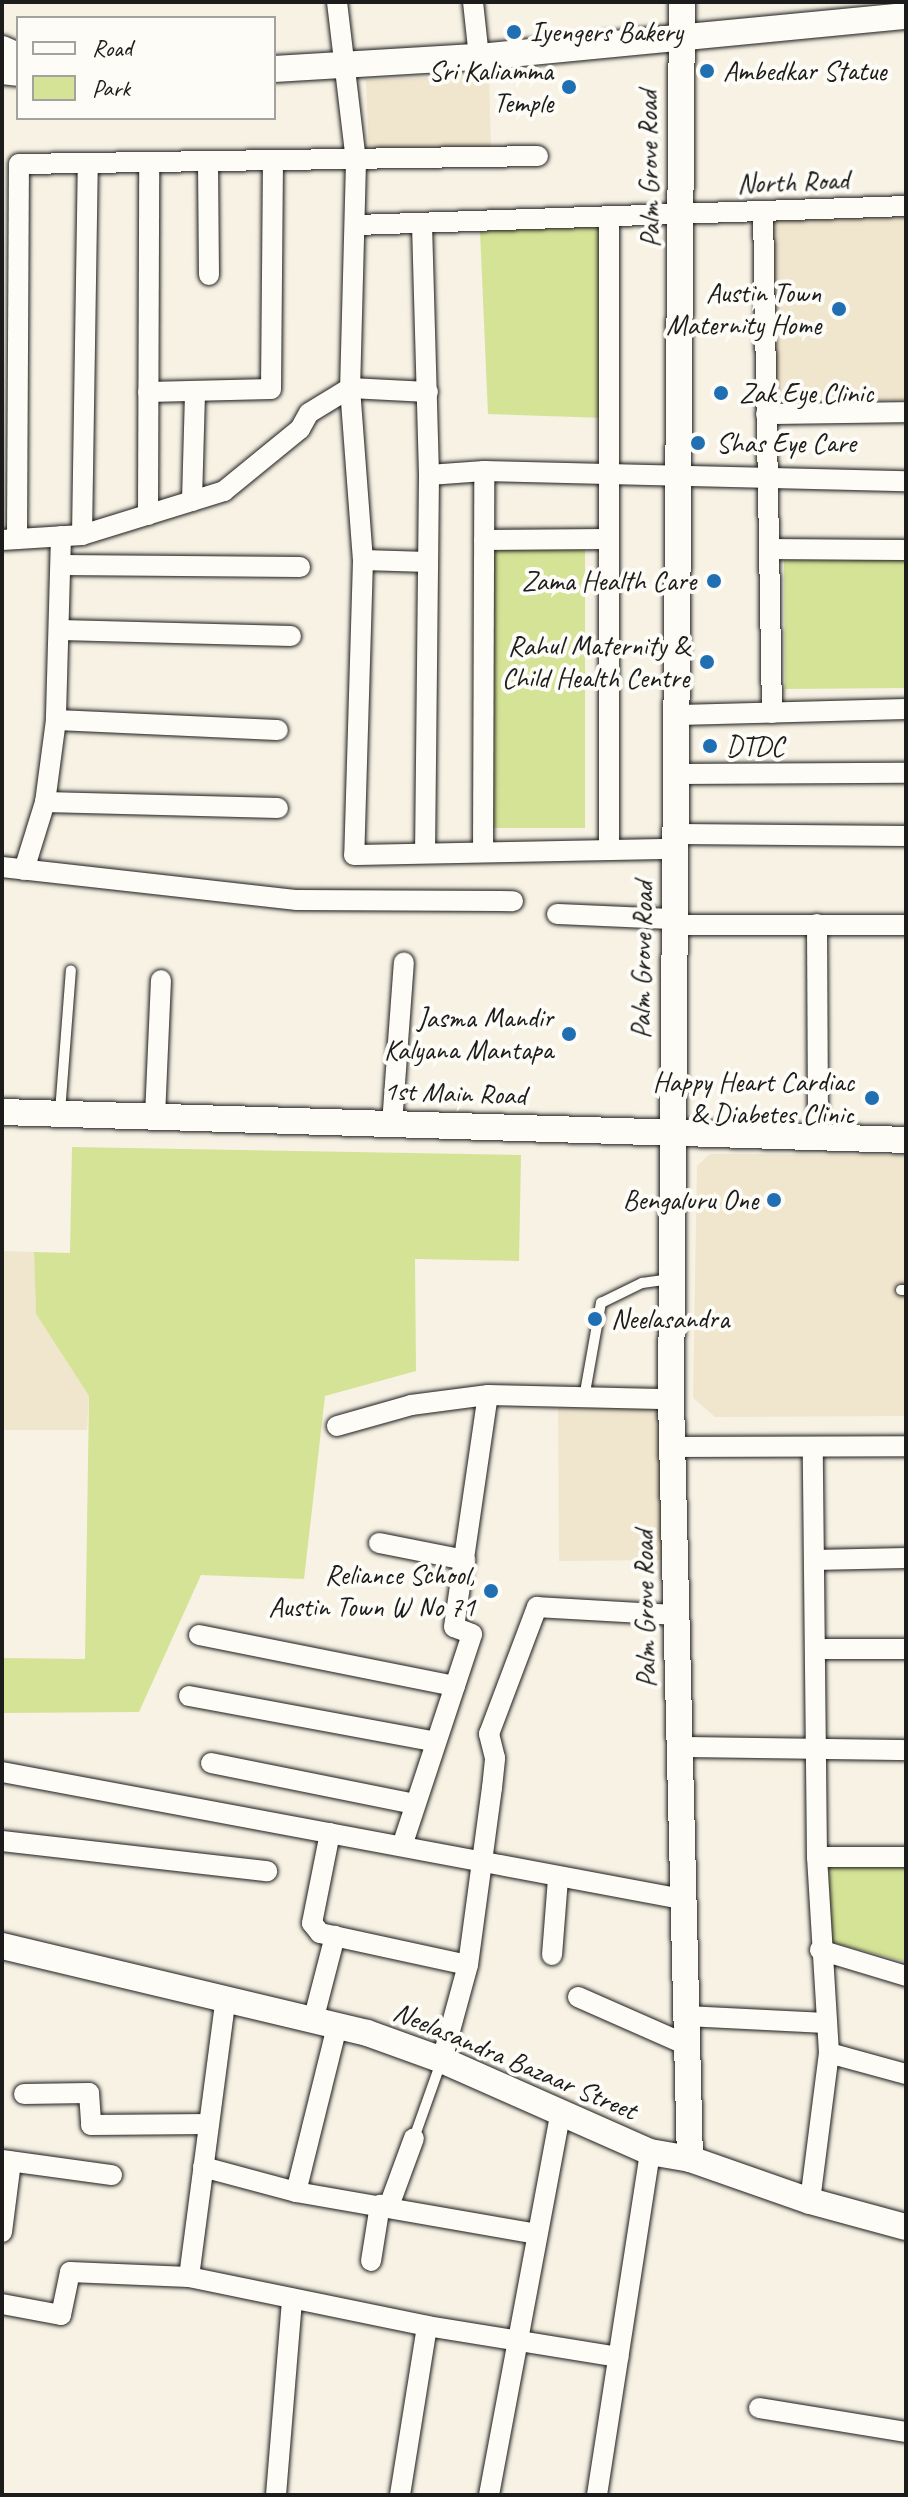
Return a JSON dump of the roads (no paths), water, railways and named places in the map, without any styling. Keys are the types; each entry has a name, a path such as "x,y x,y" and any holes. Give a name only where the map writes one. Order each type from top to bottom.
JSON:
{"street":[{"path":"337,2 356,162 357,225 350,388 363,560 354,855 609,850 678,842 906,836"},
{"path":"473,2 479,57"},
{"name":"Palm Grove Road","path":"682,2 679,40 683,213 682,477 678,842 672,922 671,1399 675,1447 682,1899 690,2159"},
{"path":"276,69 479,57 906,16"},
{"path":"428,392 350,388 309,413 300,429 224,491 71,536 10,539 19,164 356,162 538,156"},
{"path":"148,515 149,162"},
{"path":"208,162 209,275"},
{"path":"148,392 271,389 273,162"},
{"path":"24,870 45,802 56,720 61,565 71,536 88,163"},
{"name":"North Road","path":"357,225 906,206"},
{"path":"763,211 772,713"},
{"path":"609,217 611,475 606,539 609,850"},
{"path":"422,224 429,475 425,853"},
{"path":"192,501 195,391"},
{"path":"766,414 906,412"},
{"path":"483,852 484,471"},
{"path":"429,475 484,471 906,481"},
{"path":"484,540 606,539"},
{"path":"769,549 906,550"},
{"path":"363,560 428,562"},
{"path":"61,565 300,567"},
{"path":"61,630 291,636"},
{"path":"679,715 906,709"},
{"path":"56,720 278,730"},
{"path":"679,774 906,773"},
{"path":"45,802 278,808"},
{"path":"2,867 297,900 513,901"},
{"path":"557,914 672,922 906,925"},
{"path":"817,924 818,1139"},
{"path":"392,1124 404,962"},
{"path":"155,1117 161,980"},
{"name":"1st Main Road","path":"2,1112 906,1140"},
{"path":"337,1426 411,1405 488,1395 583,1400 671,1399"},
{"path":"402,1846 472,1634 454,1627 488,1395"},
{"path":"675,1447 906,1446"},
{"path":"810,2201 829,2053 820,1950 817,1857 813,1447"},
{"path":"379,1543 465,1560"},
{"path":"814,1560 906,1558"},
{"path":"442,2060 468,1965 495,1758 489,1734 537,1607 677,1615"},
{"path":"199,1635 455,1686"},
{"path":"815,1649 906,1649"},
{"path":"189,1696 436,1742"},
{"path":"679,1747 906,1750"},
{"path":"211,1763 414,1804"},
{"path":"2,1772 481,1859 558,1879 682,1899"},
{"path":"330,1833 312,1923 320,1933 468,1965"},
{"path":"2,1841 267,1871"},
{"path":"817,1857 906,1857"},
{"path":"552,1955 558,1879"},
{"path":"296,2192 325,2024 335,1936"},
{"name":"Neelasandra Bazaar Street","path":"2,1946 325,2024 442,2060 650,2152 690,2159 810,2201 906,2227"},
{"path":"820,1950 906,1976"},
{"path":"578,1997 687,2045"},
{"path":"189,2277 225,2002"},
{"path":"686,2016 826,2023"},
{"path":"829,2053 906,2074"},
{"path":"24,2094 89,2093 91,2125 209,2124"},
{"path":"489,2495 514,2342 560,2114"},
{"path":"371,2261 384,2205 414,2138"},
{"path":"597,2495 650,2152"},
{"path":"2,2232 6,2161 112,2175"},
{"path":"203,2167 296,2192 536,2234"},
{"path":"2,2304 61,2315 70,2272 189,2277 427,2326 619,2357"},
{"path":"276,2495 292,2299"},
{"path":"400,2495 427,2326"},
{"path":"759,2408 906,2432"}],"lane":[{"path":"60,1114 71,970"},
{"path":"583,1400 601,1303 642,1283 671,1279"},
{"path":"414,2138 442,2060"}],"place":[{"name":"Iyengers Bakery","path":"514,32"},
{"name":"Ambedkar Statue","path":"707,71"},
{"name":"Sri Kaliamma Temple","path":"569,87"},
{"name":"Austin Town Maternity Home","path":"839,309"},
{"name":"Zak Eye Clinic","path":"721,393"},
{"name":"Shas Eye Care","path":"698,443"},
{"name":"Zama Health Care","path":"714,581"},
{"name":"Rahul Maternity & Child Health Centre","path":"707,662"},
{"name":"DTDC","path":"710,746"},
{"name":"Jasma Mandir Kalyana Mantapa","path":"569,1034"},
{"name":"Happy Heart Cardiac & Diabetes Clinic","path":"872,1098"},
{"name":"Bengaluru One","path":"774,1200"},
{"name":"Neelasandra","path":"595,1319"},
{"name":"Reliance School, Austin Town W No 71","path":"491,1591"}]}
